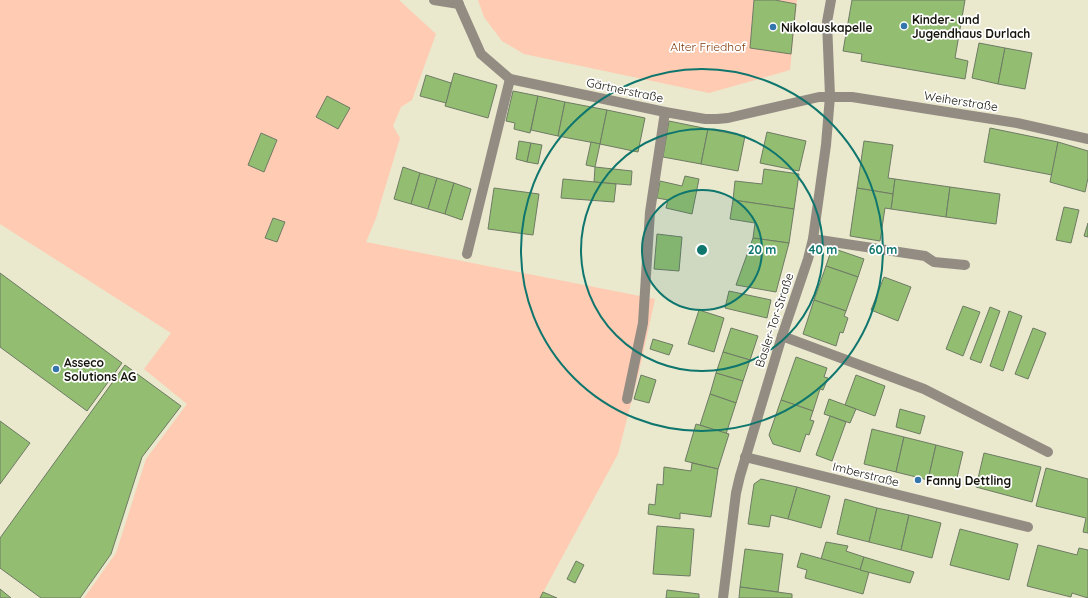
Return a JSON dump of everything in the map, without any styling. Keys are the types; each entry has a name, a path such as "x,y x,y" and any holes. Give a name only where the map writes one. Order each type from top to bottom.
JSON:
{"street":[{"path":"434,0 458,2"},
{"name":"Basler-Tor-Straße","path":"723,598 736,493 745,457 782,336 808,259 812,239 826,145 830,96 827,22 831,0"},
{"name":"Gärtnerstraße","path":"458,2 481,54 510,79 705,119 728,118 819,97 830,96"},
{"path":"467,254 510,79"},
{"name":"Weiherstraße","path":"830,96 852,97 1017,123 1088,139"},
{"path":"627,399 643,323 650,212 665,112"},
{"path":"812,239 925,256 934,262 966,265"},
{"path":"782,336 924,389 1048,452"},
{"name":"Imberstraße","path":"745,457 1028,527"}],"green space":[{"path":"0,0 399,0 436,34 412,100 401,107 393,126 400,138 376,218 366,242 655,299 639,372 618,454 540,598 84,598 116,553 146,459 187,404 144,369 171,333 0,224"},
{"name":"Alter Friedhof","path":"478,0 797,0 790,70 709,93 524,54 502,41 484,17"}],"building":[{"name":"Nikolauskapelle","path":"754,0 775,0 796,4 791,54 750,48"},
{"name":"Kinder- und Jugendhaus Durlach","path":"852,0 965,0 955,58 968,61 965,79 861,61 862,54 843,51"},
{"path":"979,43 1005,48 998,84 972,78"},
{"path":"1005,48 1032,53 1025,89 998,84"},
{"path":"454,73 497,85 488,118 445,106"},
{"path":"426,75 451,83 446,103 420,96"},
{"path":"513,91 538,96 530,133 514,129 515,123 506,121"},
{"path":"327,96 350,108 338,129 316,117"},
{"path":"538,96 565,102 558,136 531,130"},
{"path":"565,102 607,110 600,144 558,136"},
{"path":"607,110 645,118 638,152 600,144"},
{"path":"669,121 708,129 701,164 663,157"},
{"path":"990,128 1058,142 1052,175 984,162"},
{"path":"708,129 745,136 738,171 701,164"},
{"path":"767,132 806,141 799,171 760,163"},
{"path":"261,133 277,140 264,172 248,165"},
{"path":"519,141 531,143 527,162 516,159"},
{"path":"864,141 893,145 888,178 895,179 893,194 857,188"},
{"path":"591,142 600,144 595,167 586,165"},
{"path":"1058,142 1088,151 1088,178 1085,192 1050,182"},
{"path":"531,143 542,145 538,164 527,162"},
{"path":"403,167 420,173 411,204 394,199"},
{"path":"595,167 632,171 631,185 594,182"},
{"path":"764,169 799,174 794,209 733,200 735,181 762,184"},
{"path":"420,173 437,178 428,209 411,204"},
{"path":"685,176 699,179 692,214 666,208 668,200 657,198 660,181 682,186"},
{"path":"437,178 454,183 445,214 428,209"},
{"path":"563,179 616,184 614,202 561,198"},
{"path":"895,179 950,187 946,217 891,209"},
{"path":"454,183 471,189 462,220 445,214"},
{"path":"950,187 1000,194 996,224 946,217"},
{"path":"494,188 539,194 533,235 488,229"},
{"path":"857,188 893,194 891,209 885,208 880,241 850,236"},
{"path":"733,200 794,209 789,243 753,238 755,223 730,219"},
{"path":"1064,207 1079,210 1071,243 1056,240"},
{"path":"273,218 285,222 277,242 265,238"},
{"path":"1088,223 1088,237 1084,236"},
{"path":"657,234 682,237 679,271 654,269"},
{"path":"753,238 789,243 776,292 736,285"},
{"path":"832,248 864,259 858,277 826,266"},
{"path":"826,266 858,277 846,311 814,300"},
{"path":"0,273 122,363 87,411 0,347"},
{"path":"884,277 911,287 898,321 871,310"},
{"path":"729,291 771,300 767,318 725,308"},
{"path":"814,300 846,311 844,316 848,318 843,333 840,332 836,346 803,334"},
{"path":"963,306 980,312 963,356 946,349"},
{"path":"990,307 1000,311 981,363 970,359"},
{"path":"699,310 724,318 714,352 688,344"},
{"path":"1009,311 1022,316 1003,371 990,366"},
{"path":"731,328 758,336 750,360 723,352"},
{"path":"1033,328 1046,333 1028,379 1015,374"},
{"path":"653,339 673,345 669,355 650,349"},
{"path":"723,352 750,360 743,381 716,373"},
{"path":"796,357 827,368 824,377 828,378 823,390 820,389 813,411 781,400"},
{"path":"125,365 181,406 142,457 111,554 80,598 41,598 0,568 0,538"},
{"path":"716,373 743,381 736,403 710,394"},
{"path":"641,375 656,380 649,403 634,399"},
{"path":"856,375 885,386 875,416 845,405"},
{"path":"710,394 736,403 726,434 700,425"},
{"path":"829,399 856,409 850,423 824,414"},
{"path":"781,400 813,411 810,420 814,421 809,435 806,434 800,452 773,444 769,435"},
{"path":"900,409 925,416 920,434 896,427"},
{"path":"830,416 846,422 832,461 816,455"},
{"path":"0,421 30,443 0,484"},
{"path":"696,424 729,434 718,469 685,461"},
{"path":"872,429 904,437 896,472 864,464"},
{"path":"904,437 936,445 928,480 896,472"},
{"path":"936,445 963,452 955,486 928,480"},
{"path":"984,453 1041,467 1032,502 976,487"},
{"path":"692,463 718,469 711,517 680,513 680,519 648,514 649,504 655,505 657,484 663,485 664,467 691,471"},
{"path":"1046,468 1088,479 1088,533 1083,532 1086,518 1036,506"},
{"path":"761,479 797,487 788,519 771,515 769,527 748,524 754,484"},
{"path":"797,487 830,496 821,528 788,519"},
{"path":"845,499 877,508 869,542 837,534"},
{"path":"877,508 909,515 901,550 869,542"},
{"path":"909,515 941,523 932,558 901,550"},
{"path":"657,526 694,529 690,576 653,574"},
{"path":"960,529 1018,544 1009,580 950,565"},
{"path":"826,542 848,546 846,551 864,557 860,570 821,559"},
{"path":"1038,545 1077,555 1079,548 1088,550 1088,598 1072,593 1071,597 1027,586"},
{"path":"745,549 783,554 778,592 740,587"},
{"path":"801,553 869,572 863,594 805,578 807,570 797,567"},
{"path":"864,557 914,572 910,583 860,570"},
{"path":"576,561 584,565 575,583 567,579"},
{"path":"740,587 792,594 792,598 739,598"},
{"path":"0,589 11,598 0,598"},
{"path":"667,590 699,594 699,598 666,598"},
{"path":"543,592 557,598 540,598"}],"place":[{"name":"Kinder- und Jugendhaus Durlach","path":"904,26"},
{"name":"Nikolauskapelle","path":"773,27"},
{"name":"Asseco Solutions AG","path":"56,369"},
{"name":"Fanny Dettling","path":"918,480"}]}
